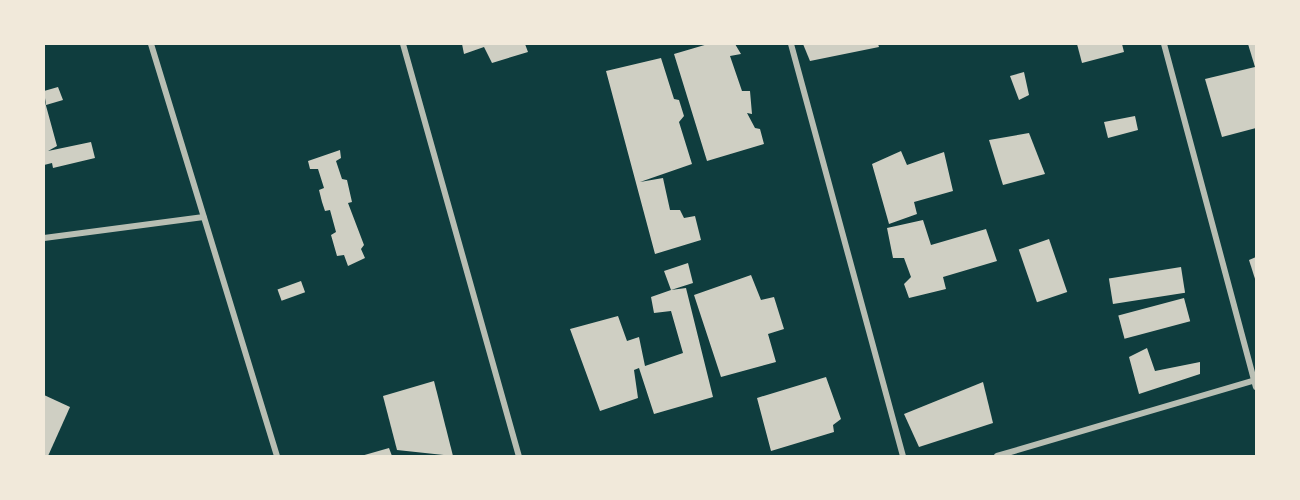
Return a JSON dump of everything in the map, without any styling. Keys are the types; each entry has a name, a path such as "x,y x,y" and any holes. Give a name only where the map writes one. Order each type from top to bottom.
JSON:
{"street":[{"path":"151,44 277,456"},
{"path":"403,44 519,456"},
{"path":"791,44 903,456"},
{"path":"997,456 1256,383 1164,44"},
{"path":"44,238 204,217"}],"building":[{"path":"462,44 525,44 528,52 492,63 484,47 464,54"},
{"path":"708,44 735,44 741,54 730,56 742,91 750,91 752,114 747,113 755,128 760,129 764,144 707,161 674,54"},
{"path":"803,44 878,44 879,47 810,61"},
{"path":"1077,44 1122,44 1124,52 1082,63"},
{"path":"1248,44 1256,44 1256,67 1255,67"},
{"path":"661,58 674,99 679,100 684,116 679,122 692,164 640,182 663,178 670,210 680,210 684,218 695,216 701,240 655,254 606,71"},
{"path":"1255,67 1256,128 1222,137 1205,79"},
{"path":"1024,72 1029,95 1019,100 1010,76"},
{"path":"58,87 63,100 46,105 44,91"},
{"path":"45,102 57,146 48,151 91,142 95,158 53,168 52,163 44,165"},
{"path":"1135,116 1138,130 1108,138 1104,122"},
{"path":"1029,133 1045,174 1003,185 989,140"},
{"path":"340,150 341,158 336,161 342,179 347,180 352,202 348,203 364,245 361,249 365,258 348,266 344,255 337,256 331,235 336,232 330,210 325,211 319,190 324,188 318,169 310,169 308,161"},
{"path":"901,151 907,165 944,152 953,191 914,202 917,214 889,224 872,164"},
{"path":"923,220 931,245 986,229 997,261 943,277 946,289 909,298 904,284 911,277 904,258 893,258 887,228"},
{"path":"1049,239 1067,292 1037,302 1019,249"},
{"path":"1256,257 1256,282 1249,260"},
{"path":"688,263 693,283 671,290 664,271"},
{"path":"1181,267 1185,293 1113,304 1109,278"},
{"path":"751,275 761,300 774,297 784,329 768,334 776,362 721,377 694,295"},
{"path":"301,281 305,292 282,301 278,290"},
{"path":"686,288 713,397 654,414 639,368 634,370 638,398 600,411 570,329 618,316 627,341 639,337 645,366 683,353 671,311 654,313 651,297"},
{"path":"1184,298 1190,321 1125,339 1118,316"},
{"path":"1147,348 1155,371 1200,362 1200,374 1139,394 1129,357"},
{"path":"826,377 841,419 833,425 834,432 771,451 757,398"},
{"path":"434,381 453,456 397,450 383,396"},
{"path":"983,382 993,423 919,447 904,414"},
{"path":"44,395 70,407 48,456 44,456"},
{"path":"389,448 392,456 361,456"}]}
